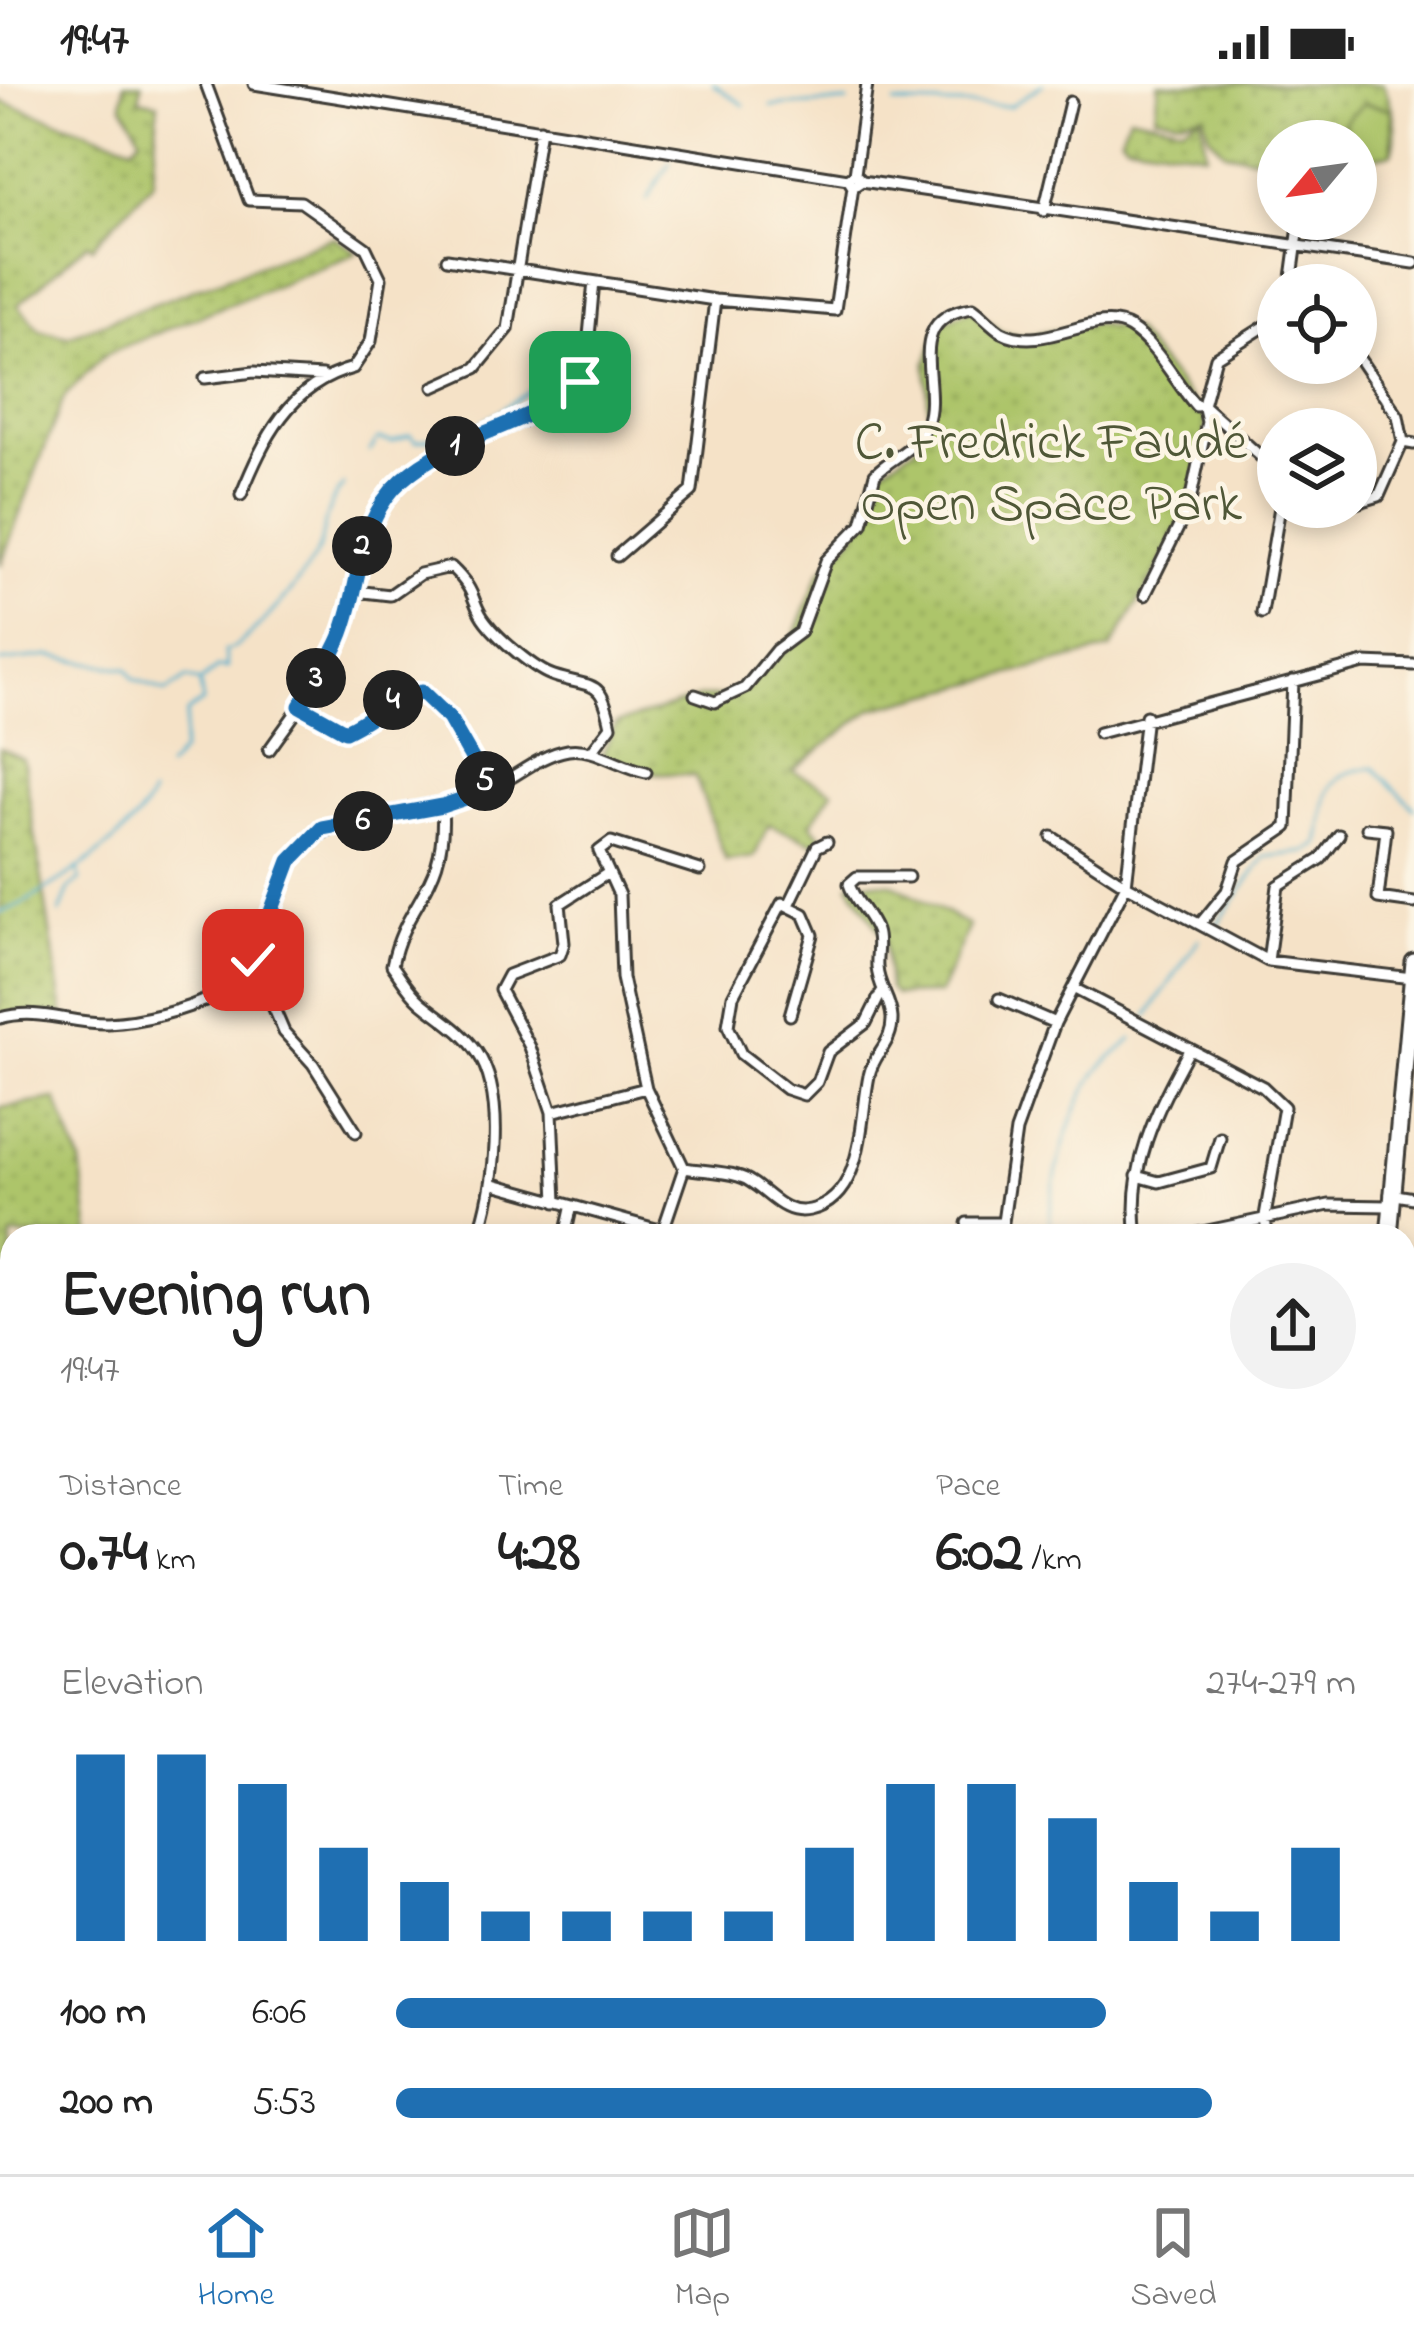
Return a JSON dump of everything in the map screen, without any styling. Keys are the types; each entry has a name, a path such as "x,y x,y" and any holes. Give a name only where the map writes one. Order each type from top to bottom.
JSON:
{"main road":[{"path":"1390,1224 1390,1200 1406,1119 1413,970"}],"street":[{"path":"206,84 250,200 302,202 366,248 381,279 371,341 352,368 322,376 254,372 206,378"},
{"path":"254,84 1044,211 1414,262"},
{"path":"447,259 715,300 835,310 867,84"},
{"path":"1044,211 1055,147 1070,102"},
{"path":"434,387 476,368 501,342 519,271 540,129"},
{"path":"1292,264 1295,240"},
{"path":"269,750 341,637 369,530 400,481 443,451 554,405 580,382 594,283"},
{"path":"617,556 692,490 715,300"},
{"path":"695,695 715,702 745,688 776,650 800,632 826,561 862,524 874,474 915,448 929,418 928,342 940,322 962,310 973,308 1002,332 1045,338 1108,321 1122,324 1142,338 1196,406 1203,405 1257,453"},
{"path":"1145,595 1189,506 1207,422 1203,405 1216,357 1257,331"},
{"path":"241,495 265,437 322,376"},
{"path":"1376,384 1398,416 1408,443 1377,497"},
{"path":"1262,613 1276,528"},
{"path":"355,591 390,595 420,574 451,567 473,587 484,620 550,675 590,682 605,698 611,726 591,752"},
{"path":"1099,733 1146,716 1364,663 1414,665"},
{"path":"1200,924 1227,891 1237,861 1287,827 1293,681"},
{"path":"300,706 345,731 368,721 398,696 422,692 449,718 490,790"},
{"path":"967,1223 1001,1223 1016,1131 1055,1023 1126,885 1146,716"},
{"path":"0,1018 30,1012 106,1023 183,1009 239,982 253,960 290,861 322,828 442,806 490,790 568,750 591,752 611,764 646,772"},
{"path":"442,806 436,879 398,940 392,964 417,1000 447,1019 480,1055 493,1110 494,1184 482,1224"},
{"path":"1367,827 1386,830 1378,898 1414,903"},
{"path":"1268,962 1278,886 1322,859 1339,835"},
{"path":"1052,837 1126,885 1268,962 1413,970"},
{"path":"665,1224 684,1168 646,1088 622,978 619,895 605,875 599,851 611,842 700,870"},
{"path":"827,842 817,847 790,903 775,908 733,996 728,1026 741,1054 786,1089 804,1095 817,1082 828,1052 866,1022 881,992 876,930 849,884 857,877 908,878"},
{"path":"556,1202 552,1112 530,1047 500,990 508,975 560,955 560,904 605,875"},
{"path":"790,903 809,922 814,940 790,1015"},
{"path":"253,960 284,1032 313,1064 356,1132"},
{"path":"1076,989 1188,1052 1263,1087 1284,1107 1266,1224"},
{"path":"684,1168 745,1178 779,1204 799,1211 829,1202 849,1175 864,1126 871,1068 892,1032 890,1002 881,992"},
{"path":"999,999 1055,1023"},
{"path":"1137,1224 1137,1176 1153,1120 1188,1052"},
{"path":"552,1112 646,1088"},
{"path":"1137,1176 1159,1182 1211,1168 1220,1138"},
{"path":"494,1184 628,1224"},
{"path":"1233,1224 1329,1205 1414,1198"},
{"path":"568,1224 571,1209"}],"green space":[{"path":"124,84 142,84 139,99 158,103 153,182 92,247 88,243 18,305 40,330 68,336 334,237 357,253 105,354 64,397 0,566 0,101 133,146 141,137 122,104"},
{"path":"1158,84 1383,84 1395,136 1392,153 1377,156 1377,120 1257,120 1257,157 1225,152 1209,135 1204,114 1179,119 1155,115"},
{"path":"1364,104 1391,109 1392,153 1377,156 1377,120 1346,120"},
{"path":"1129,115 1183,126 1201,115 1206,153 1126,142 1121,137"},
{"name":"C. Fredrick Faudé Open Space Park","path":"973,308 1002,332 1021,336 1093,324 1132,329 1196,406 1203,405 1201,465 1191,498 1111,649 872,709 792,771 833,791 811,824 822,837 816,844 769,825 754,857 726,861 695,776 646,772 602,755 616,724 701,697 731,697 794,637 820,572 855,535 875,474 915,447 929,417 926,364 940,323"},
{"path":"0,748 23,759 63,1014 0,1018"},
{"path":"892,883 969,926 939,994 895,995 889,989 885,939 849,884"},
{"path":"56,1099 81,1163 89,1224 0,1224 0,1108"}],"waterway":[{"path":"713,84 744,105"},
{"path":"895,104 1010,106 1043,84"},
{"path":"771,106 848,102"},
{"path":"647,200 670,162"},
{"path":"370,451 378,439 392,442 410,435 416,441 446,435 459,423 479,425 547,379"},
{"path":"0,662 50,656 127,669 134,679 166,692 187,678 200,682 218,667 227,668 225,651 248,637 306,571 320,545 330,507 344,485"},
{"path":"167,768 182,752 187,713 203,702 200,685"},
{"path":"1217,924 1265,857 1306,852 1319,844 1328,791 1342,775 1374,768 1414,808"},
{"path":"0,913 85,864 127,828 151,795"},
{"path":"60,913 69,889 80,880 78,868"},
{"path":"1148,1015 1199,939"},
{"path":"1050,1224 1056,1174 1078,1107 1097,1072 1132,1039"}],"route":[{"path":"253,960 263,944 290,861 322,828 442,806 490,790 449,718 422,692 398,696 368,721 345,731 300,706 341,637 361,549 376,512 400,481 443,451 554,405 580,382"}]}
